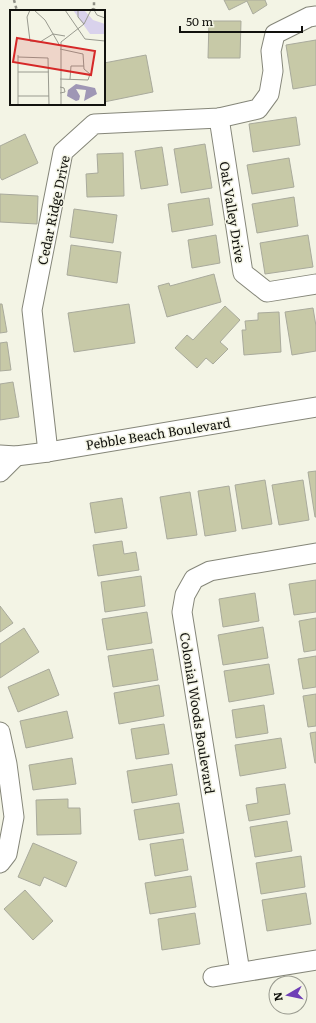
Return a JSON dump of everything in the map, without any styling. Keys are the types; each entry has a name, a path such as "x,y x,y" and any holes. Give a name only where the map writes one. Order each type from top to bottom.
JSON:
{"street":[{"name":"Cedar Ridge Drive","path":"48,452 32,310 64,152 94,124 219,118 258,109 269,94 273,71 271,51 275,34 309,17 316,16"},
{"name":"Oak Valley Drive","path":"219,118 243,273 267,292 316,284"},
{"name":"Pebble Beach Boulevard","path":"8,456 48,452 316,407"},
{"path":"0,472 8,456"},
{"name":"Colonial Woods Boulevard","path":"240,972 182,612 185,595 194,579 210,570 316,553"},
{"path":"0,732 7,764 14,817 7,854 0,863"},
{"path":"213,977 316,960"}],"path":[{"path":"14,0 17,10"},
{"path":"90,10 94,9 94,0"}],"building":[{"path":"224,0 265,0 267,5 253,14 247,1 229,10"},
{"path":"209,21 241,21 240,58 208,58"},
{"path":"316,40 316,85 293,89 286,45"},
{"path":"146,55 153,92 105,102 105,63"},
{"path":"296,117 300,145 253,152 249,124"},
{"path":"25,134 38,163 2,180 0,177 0,146"},
{"path":"205,144 212,188 181,193 174,149"},
{"path":"162,147 168,185 141,189 135,151"},
{"path":"123,153 124,196 87,197 86,174 98,173 97,154"},
{"path":"289,158 294,187 252,194 247,165"},
{"path":"0,194 38,196 37,224 0,222"},
{"path":"294,197 298,226 257,233 252,204"},
{"path":"209,198 213,225 172,232 168,204"},
{"path":"74,209 117,215 113,243 70,237"},
{"path":"216,235 220,263 192,268 188,240"},
{"path":"308,235 313,267 265,274 260,243"},
{"path":"71,245 121,252 117,283 67,275"},
{"path":"214,274 221,302 167,317 158,286 169,283 170,286"},
{"path":"0,304 2,304 7,332 0,333"},
{"path":"129,304 135,343 74,352 68,313"},
{"path":"225,306 240,320 220,342 228,349 213,364 206,358 197,368 175,348 187,335 193,340"},
{"path":"313,308 316,326 316,351 292,355 285,312"},
{"path":"279,312 281,352 244,355 242,330 246,330 245,321 258,320 258,313"},
{"path":"7,342 11,370 0,371 0,343"},
{"path":"13,382 19,417 0,420 0,384"},
{"path":"316,471 316,517 315,517 308,472"},
{"path":"265,480 272,524 242,529 235,485"},
{"path":"303,480 309,520 279,525 272,485"},
{"path":"229,486 236,531 205,536 198,491"},
{"path":"190,492 197,535 167,539 160,497"},
{"path":"122,498 127,528 95,533 90,503"},
{"path":"122,541 124,554 136,552 139,570 98,576 93,545"},
{"path":"141,576 145,606 105,612 101,582"},
{"path":"316,580 316,612 294,615 289,584"},
{"path":"255,593 259,621 223,627 219,599"},
{"path":"0,606 13,623 0,632"},
{"path":"147,612 152,643 107,650 102,619"},
{"path":"316,618 316,650 304,652 299,621"},
{"path":"263,627 268,658 223,665 218,635"},
{"path":"24,628 39,652 0,678 0,644"},
{"path":"153,649 158,680 113,687 108,656"},
{"path":"316,656 316,687 303,689 298,659"},
{"path":"269,664 274,694 229,702 224,671"},
{"path":"49,669 59,695 18,712 8,687"},
{"path":"159,685 164,716 119,724 114,693"},
{"path":"316,694 316,726 308,727 303,696"},
{"path":"264,705 268,733 236,738 232,710"},
{"path":"67,711 73,738 26,748 20,721"},
{"path":"164,724 169,754 136,759 131,729"},
{"path":"316,732 316,763 315,763 310,733"},
{"path":"281,738 286,768 240,776 235,745"},
{"path":"72,758 76,784 33,790 29,765"},
{"path":"172,764 177,795 132,803 127,771"},
{"path":"285,784 290,814 249,821 246,805 258,803 256,788"},
{"path":"68,799 68,808 80,808 81,834 37,835 36,800"},
{"path":"179,803 184,833 139,840 134,810"},
{"path":"287,821 292,851 255,857 250,827"},
{"path":"183,839 188,870 155,876 150,844"},
{"path":"33,843 77,862 66,887 44,877 40,886 18,877"},
{"path":"301,856 305,887 261,894 256,863"},
{"path":"191,876 196,907 150,914 145,883"},
{"path":"25,890 53,921 33,940 4,909"},
{"path":"306,893 311,924 267,931 262,900"},
{"path":"195,913 200,944 162,950 158,919"}]}
